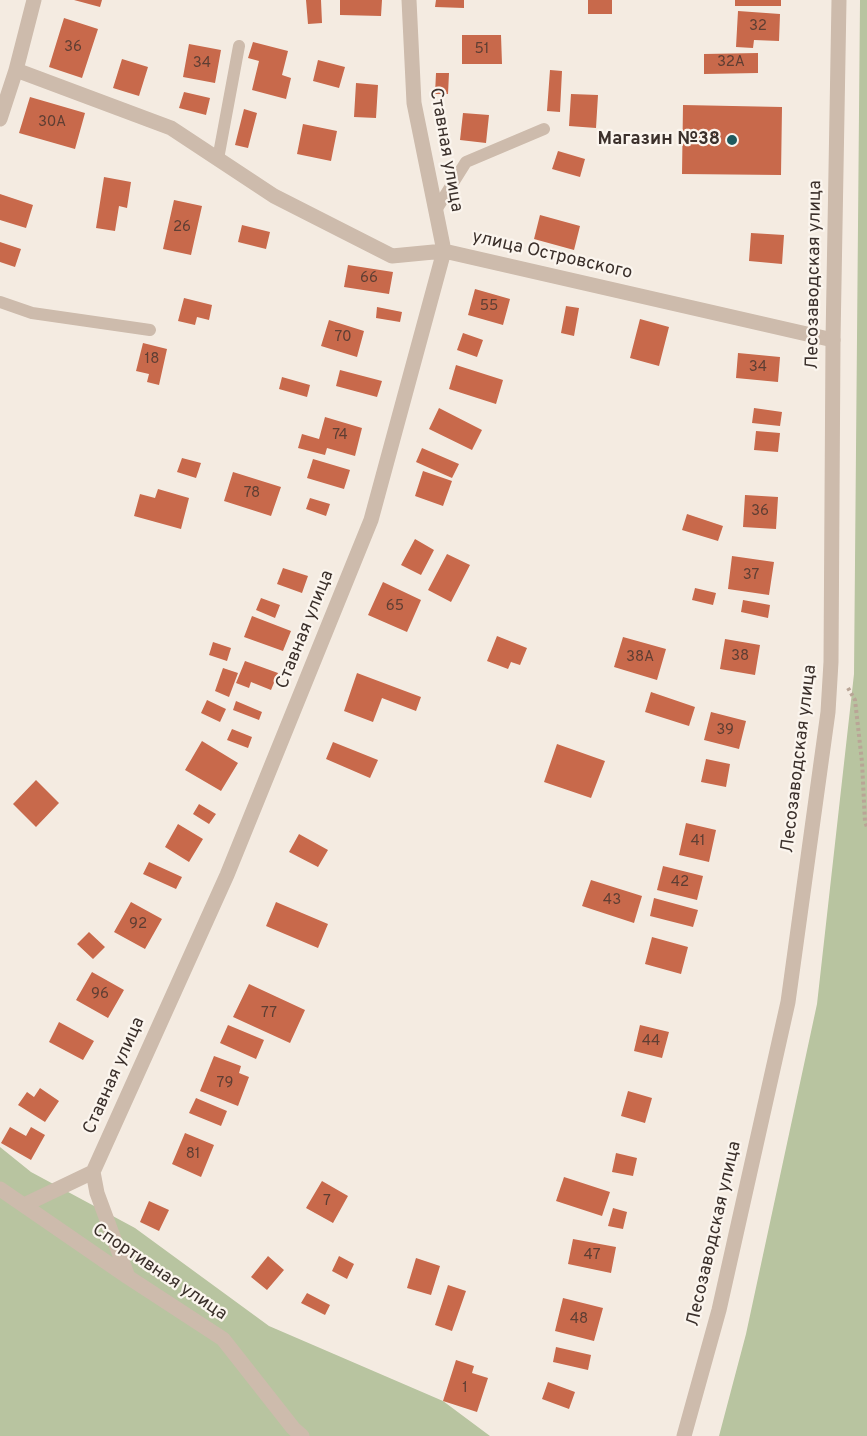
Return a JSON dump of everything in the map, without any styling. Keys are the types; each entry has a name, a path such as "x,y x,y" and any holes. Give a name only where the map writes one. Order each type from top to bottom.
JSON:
{"street":[{"path":"0,119 16,70 34,0"},
{"name":"Ставная улица","path":"93,1172 227,875 371,520 444,251 414,103 409,0"},
{"name":"Лесозаводская улица","path":"684,1436 719,1310 788,1002 828,712 831,662 833,340 839,0"},
{"name":"улица Островского","path":"16,70 171,128 274,196 392,256 444,251 833,340"},
{"path":"24,1205 93,1172 97,1193 128,1277"},
{"name":"Спортивная улица","path":"0,1189 223,1339 293,1428 302,1436"}],"lane":[{"path":"219,159 239,46"},
{"path":"436,210 466,162 544,129"},
{"path":"0,302 32,313 150,330"}],"path":[{"path":"831,662 855,700 867,827"}],"green space":[{"path":"860,0 867,0 867,1436 719,1436 746,1334 817,1004 854,674"},
{"path":"0,1147 31,1172 135,1228 269,1326 443,1401 490,1436 0,1436"}],"building":[{"path":"74,0 102,0 100,7"},
{"path":"306,0 321,0 322,23 308,24"},
{"path":"340,0 382,0 381,16 340,15"},
{"path":"436,0 464,0 464,8 435,7"},
{"path":"588,0 612,0 612,14 588,14"},
{"path":"735,0 781,0 781,6 735,6"},
{"path":"738,11 780,14 779,41 754,40 753,48 736,47"},
{"path":"64,18 98,29 82,78 49,67"},
{"path":"462,35 501,35 502,64 462,64"},
{"path":"253,42 288,51 282,75 291,78 286,99 252,90 259,61 248,58"},
{"path":"189,44 221,50 215,83 183,77"},
{"path":"758,53 758,73 704,74 704,54"},
{"path":"122,59 148,67 139,96 113,88"},
{"path":"318,60 345,67 339,88 313,81"},
{"path":"550,70 562,71 560,112 547,111"},
{"path":"436,73 449,73 448,94 435,94"},
{"path":"356,83 378,85 376,118 354,117"},
{"path":"184,92 210,98 206,115 179,108"},
{"path":"571,94 598,95 596,128 569,126"},
{"path":"30,97 85,113 75,149 19,133"},
{"name":"Магазин №38","path":"683,105 782,107 781,175 682,174"},
{"path":"244,109 257,113 248,148 235,145"},
{"path":"463,113 489,115 486,143 460,140"},
{"path":"303,124 337,131 331,161 297,154"},
{"path":"558,151 585,159 580,177 552,169"},
{"path":"104,177 131,182 127,208 119,206 115,231 96,228"},
{"path":"0,194 33,205 26,228 0,220"},
{"path":"174,200 202,206 191,255 163,249"},
{"path":"540,215 580,226 574,250 534,239"},
{"path":"242,225 270,232 266,249 238,242"},
{"path":"751,233 784,235 782,264 749,261"},
{"path":"0,242 21,249 15,267 0,262"},
{"path":"348,265 393,272 389,294 344,287"},
{"path":"475,289 510,299 503,325 468,315"},
{"path":"184,298 212,305 209,320 197,317 195,325 178,321"},
{"path":"566,306 579,308 574,336 561,333"},
{"path":"377,307 402,312 400,322 376,318"},
{"path":"640,319 669,327 659,366 630,358"},
{"path":"329,320 364,331 357,357 321,346"},
{"path":"463,333 483,340 477,357 457,350"},
{"path":"143,343 167,349 159,385 147,382 149,374 136,371"},
{"path":"738,353 780,357 778,382 736,378"},
{"path":"456,365 503,380 496,404 449,389"},
{"path":"340,370 382,381 377,397 336,386"},
{"path":"282,377 310,385 307,397 279,389"},
{"path":"439,408 482,430 472,450 429,429"},
{"path":"754,408 782,412 780,426 752,423"},
{"path":"325,417 362,428 355,456 327,448 325,455 298,448 302,434 319,439"},
{"path":"756,431 780,433 778,452 754,450"},
{"path":"422,448 459,464 452,478 416,462"},
{"path":"182,458 201,463 196,478 177,472"},
{"path":"313,459 350,470 344,489 307,478"},
{"path":"423,471 452,481 443,506 415,496"},
{"path":"233,472 281,487 271,516 224,501"},
{"path":"158,489 189,498 181,529 134,516 140,494 155,498"},
{"path":"745,495 778,497 776,529 743,527"},
{"path":"310,498 330,504 326,516 306,509"},
{"path":"687,514 723,526 718,541 682,530"},
{"path":"415,539 434,550 421,575 401,565"},
{"path":"447,554 470,565 451,602 428,590"},
{"path":"732,556 774,562 769,595 728,589"},
{"path":"283,568 308,576 302,593 277,584"},
{"path":"383,582 421,600 407,632 368,615"},
{"path":"695,588 716,593 713,605 692,600"},
{"path":"261,598 280,605 275,618 256,610"},
{"path":"743,600 770,605 768,618 741,612"},
{"path":"252,616 291,631 283,651 244,637"},
{"path":"497,636 527,648 520,665 511,662 508,669 487,661"},
{"path":"623,637 666,649 657,680 614,667"},
{"path":"725,639 760,645 755,675 720,669"},
{"path":"213,642 231,648 227,661 209,655"},
{"path":"245,661 278,673 271,690 251,682 249,688 236,683"},
{"path":"223,668 238,673 229,697 215,691"},
{"path":"357,673 421,697 416,711 382,698 373,722 344,711"},
{"path":"651,692 695,707 689,726 645,712"},
{"path":"207,700 226,709 220,722 201,713"},
{"path":"236,701 262,712 259,720 233,710"},
{"path":"711,712 746,721 739,749 704,740"},
{"path":"232,729 252,737 248,748 227,740"},
{"path":"202,741 238,763 221,791 185,770"},
{"path":"333,742 378,760 370,778 326,759"},
{"path":"557,744 605,761 591,798 544,782"},
{"path":"706,759 730,764 726,787 701,782"},
{"path":"36,780 59,803 36,827 13,804"},
{"path":"199,804 216,814 209,824 193,814"},
{"path":"686,823 716,830 709,862 679,855"},
{"path":"178,824 203,839 189,862 165,847"},
{"path":"299,834 328,850 318,867 289,852"},
{"path":"149,862 182,877 176,889 143,874"},
{"path":"663,866 703,876 697,900 657,890"},
{"path":"591,880 642,896 634,923 582,906"},
{"path":"654,898 698,910 693,927 650,916"},
{"path":"131,902 162,919 145,949 114,932"},
{"path":"276,902 328,924 318,948 266,926"},
{"path":"89,932 105,947 93,959 77,944"},
{"path":"652,937 688,947 681,974 645,964"},
{"path":"92,972 124,990 108,1018 76,1000"},
{"path":"249,984 305,1010 290,1043 233,1017"},
{"path":"59,1022 94,1041 83,1060 49,1042"},
{"path":"228,1025 264,1040 256,1059 220,1043"},
{"path":"640,1025 669,1032 662,1058 634,1051"},
{"path":"214,1056 241,1066 239,1073 249,1077 238,1106 200,1091"},
{"path":"40,1088 59,1101 45,1122 18,1105 27,1092 34,1097"},
{"path":"628,1091 652,1098 645,1123 621,1116"},
{"path":"196,1098 227,1111 221,1126 189,1113"},
{"path":"10,1127 26,1136 31,1127 45,1135 31,1160 1,1143"},
{"path":"185,1133 214,1145 201,1177 172,1164"},
{"path":"616,1153 637,1158 633,1176 612,1172"},
{"path":"564,1177 610,1192 602,1216 556,1201"},
{"path":"322,1181 348,1196 333,1223 306,1208"},
{"path":"149,1201 169,1210 159,1231 140,1222"},
{"path":"613,1208 627,1212 623,1229 608,1226"},
{"path":"573,1239 616,1247 611,1273 568,1264"},
{"path":"268,1256 284,1270 267,1290 251,1277"},
{"path":"339,1256 354,1264 347,1279 332,1271"},
{"path":"416,1258 440,1266 431,1295 407,1288"},
{"path":"448,1285 466,1291 452,1331 435,1325"},
{"path":"307,1293 330,1305 325,1315 301,1303"},
{"path":"563,1298 603,1308 594,1341 555,1331"},
{"path":"556,1347 591,1355 588,1370 553,1362"},
{"path":"456,1360 474,1366 472,1373 488,1378 477,1412 443,1401"},
{"path":"548,1382 575,1392 569,1409 542,1399"}],"place":[{"name":"Магазин №38","path":"732,140"}]}
